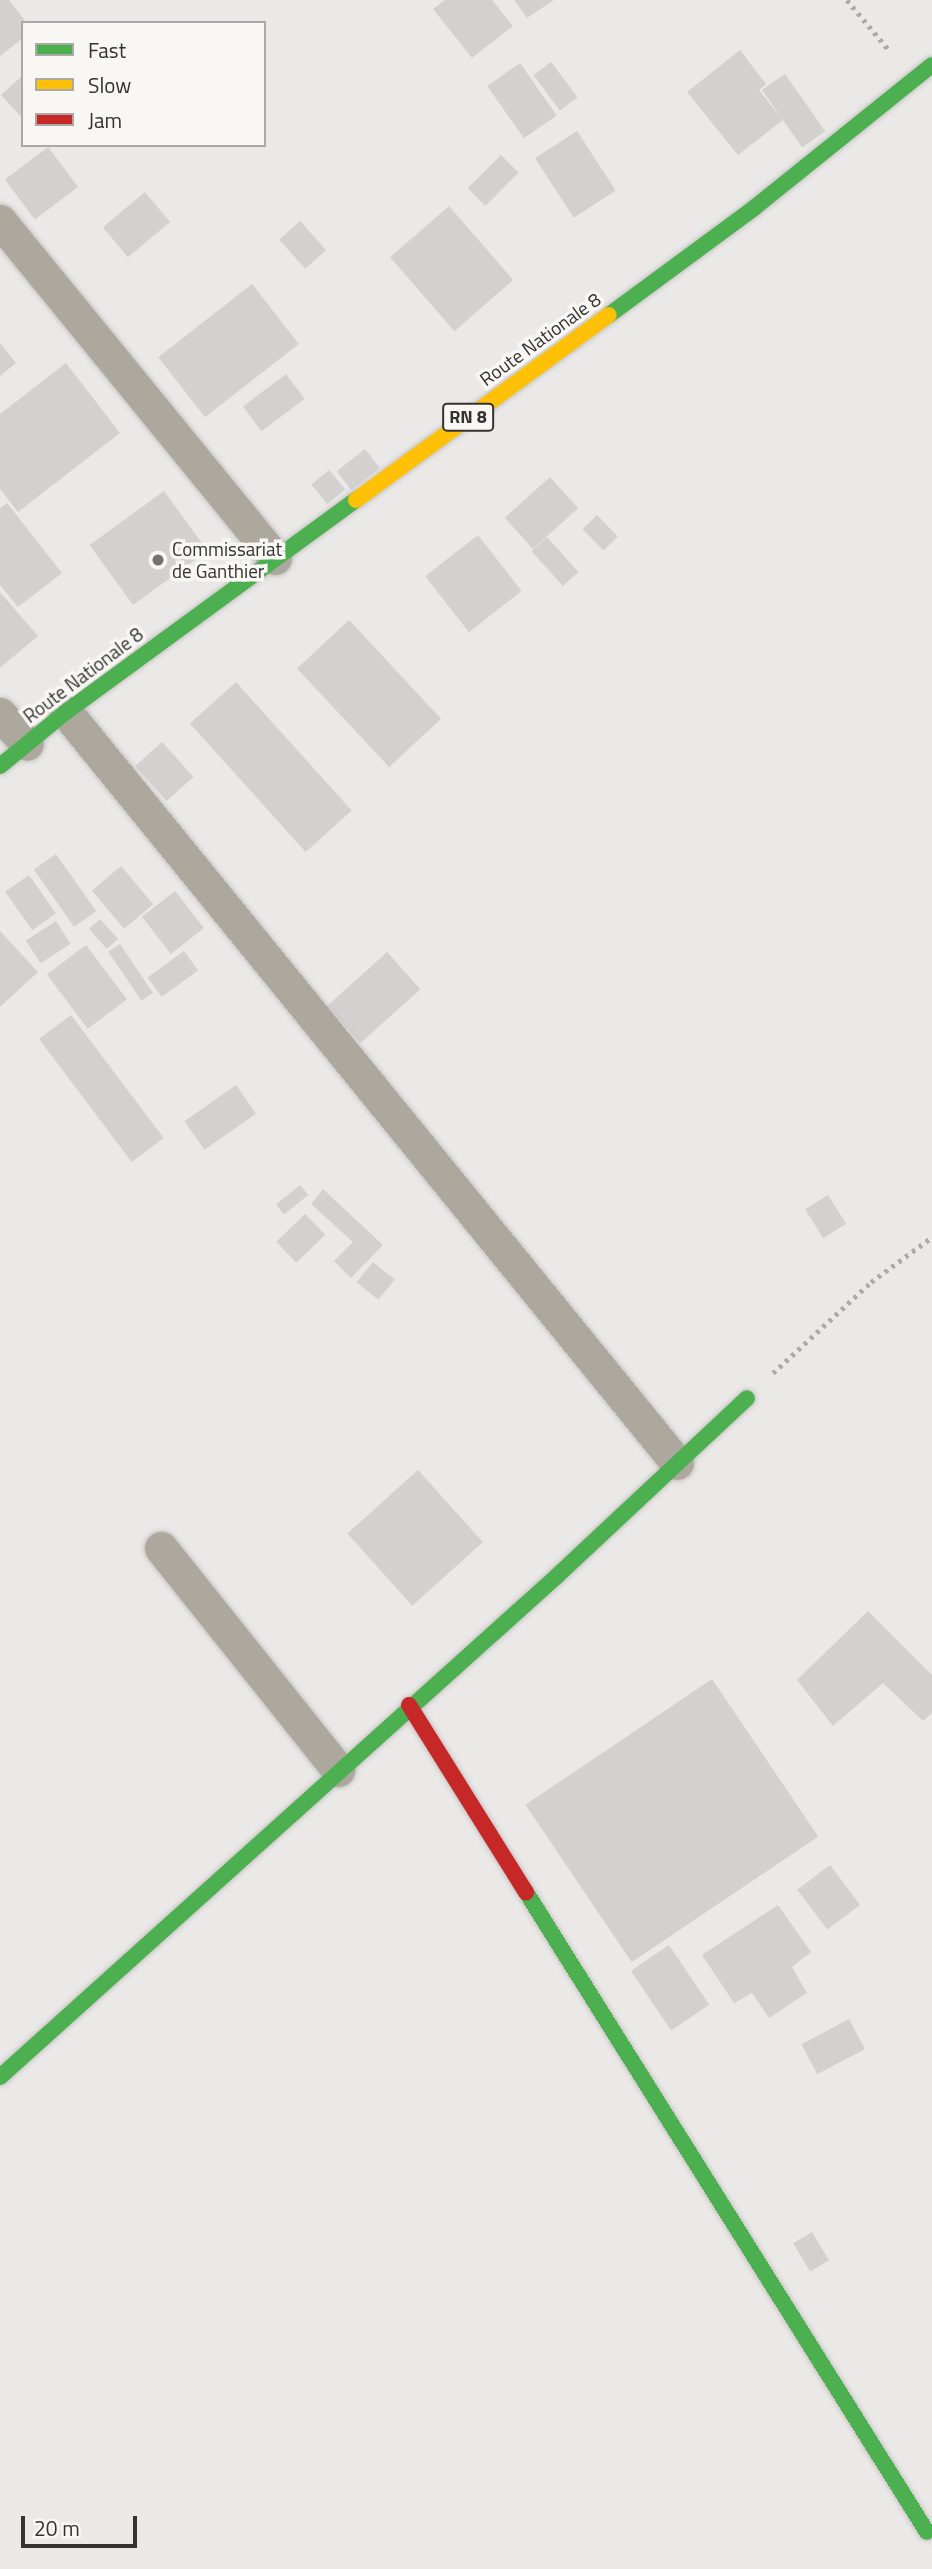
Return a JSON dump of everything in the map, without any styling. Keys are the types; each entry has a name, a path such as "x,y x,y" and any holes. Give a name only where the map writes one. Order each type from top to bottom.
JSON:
{"street":[{"name":"Route Nationale 8","path":"0,766 66,712 754,208 932,65"},
{"path":"0,221 275,558"},
{"path":"66,712 677,1463"},
{"path":"0,714 27,744"},
{"path":"0,2077 747,1398"},
{"path":"161,1548 338,1770"},
{"path":"409,1705 927,2532"}],"path":[{"path":"847,0 914,79"},
{"path":"747,1398 871,1282 932,1237"}],"building":[{"path":"0,0 9,0 25,21 21,21 21,40 0,56"},
{"path":"445,0 492,0 513,26 472,58 433,9"},
{"path":"514,0 554,0 527,18"},
{"path":"740,50 766,84 759,90 783,120 738,155 687,92"},
{"path":"551,62 577,97 560,110 533,75"},
{"path":"520,63 557,115 524,138 487,86"},
{"path":"785,74 825,131 802,147 762,90"},
{"path":"21,77 21,117 1,95"},
{"path":"577,131 616,191 574,218 535,158"},
{"path":"48,147 78,187 35,219 5,179"},
{"path":"501,155 519,173 485,206 468,188"},
{"path":"145,192 170,222 128,257 103,227"},
{"path":"449,206 513,280 454,331 390,257"},
{"path":"300,221 326,250 305,269 279,240"},
{"path":"252,284 299,344 205,417 158,357"},
{"path":"0,343 16,363 0,376"},
{"path":"66,363 120,433 18,512 0,489 0,414"},
{"path":"286,374 305,399 262,431 243,406"},
{"path":"365,449 380,468 351,490 337,471"},
{"path":"329,470 345,489 327,504 311,485"},
{"path":"550,477 578,508 533,549 505,518"},
{"path":"164,491 207,551 133,605 90,545"},
{"path":"7,503 62,573 18,607 0,585 0,508"},
{"path":"597,515 618,537 603,550 583,529"},
{"path":"478,535 522,591 469,632 425,576"},
{"path":"547,537 578,572 563,586 531,551"},
{"path":"0,592 38,636 0,668"},
{"path":"349,620 441,719 389,767 297,668"},
{"path":"236,682 352,811 306,852 190,723"},
{"path":"162,742 193,777 167,801 135,766"},
{"path":"56,854 96,911 74,927 34,869"},
{"path":"121,866 153,904 124,929 92,890"},
{"path":"29,875 56,914 32,930 5,892"},
{"path":"175,891 204,928 171,954 142,917"},
{"path":"100,919 118,939 107,949 89,929"},
{"path":"56,921 71,944 41,963 26,941"},
{"path":"0,931 38,972 0,1007"},
{"path":"120,944 153,993 141,1001 108,952"},
{"path":"86,945 127,999 88,1029 47,974"},
{"path":"184,951 198,970 162,997 148,977"},
{"path":"387,952 420,989 360,1043 327,1006"},
{"path":"71,1015 164,1138 132,1162 39,1039"},
{"path":"236,1085 256,1114 204,1150 184,1121"},
{"path":"300,1185 308,1195 284,1215 276,1205"},
{"path":"323,1189 383,1245 351,1278 334,1261 353,1242 311,1204"},
{"path":"828,1195 846,1224 823,1238 805,1209"},
{"path":"305,1214 325,1235 296,1263 276,1242"},
{"path":"373,1262 395,1280 378,1300 357,1282"},
{"path":"418,1470 483,1542 412,1606 347,1534"},
{"path":"868,1611 932,1675 932,1713 923,1721 883,1683 833,1726 797,1680"},
{"path":"712,1679 818,1837 632,1962 525,1805"},
{"path":"830,1865 860,1905 827,1930 797,1890"},
{"path":"778,1905 811,1952 792,1967 807,1993 769,2018 752,1993 734,2003 702,1955"},
{"path":"669,1945 709,2005 671,2030 631,1971"},
{"path":"849,2019 865,2049 817,2074 801,2044"},
{"path":"812,2232 829,2260 810,2272 793,2243"}],"traffic: fast":[{"path":"609,315 754,208 932,65"},
{"path":"0,766 66,712 356,500"},
{"path":"0,2077 557,1576 747,1398"},
{"path":"526,1892 927,2532"}],"traffic: slow":[{"path":"356,500 609,315"}],"traffic: jam":[{"path":"409,1705 526,1892"}],"place":[{"name":"Commissariat de Ganthier","path":"158,560"}]}
